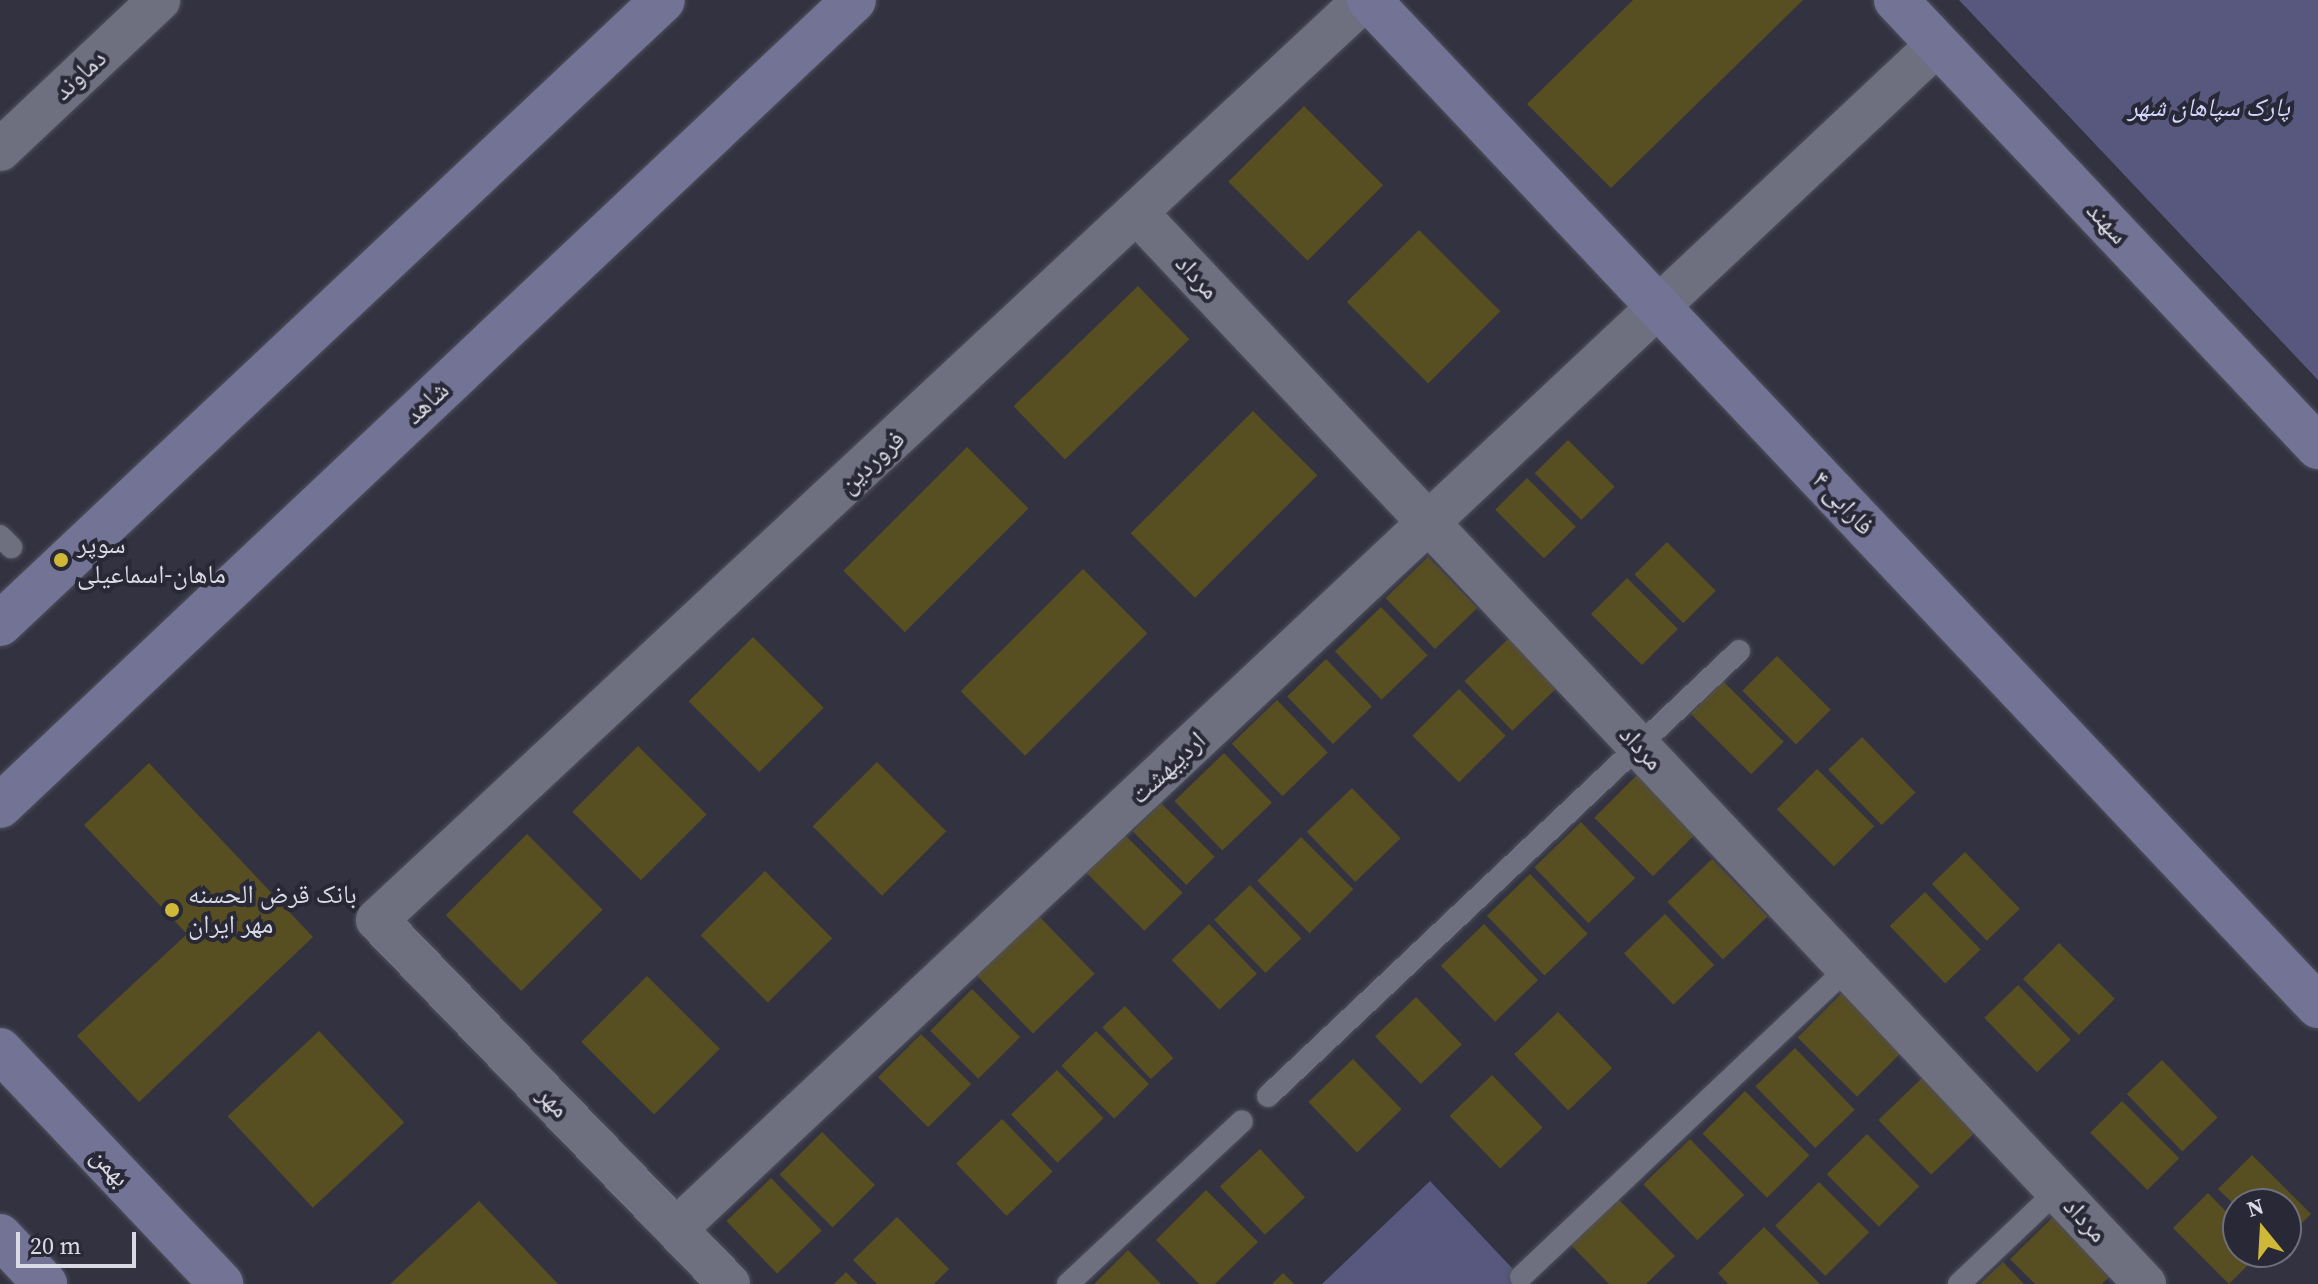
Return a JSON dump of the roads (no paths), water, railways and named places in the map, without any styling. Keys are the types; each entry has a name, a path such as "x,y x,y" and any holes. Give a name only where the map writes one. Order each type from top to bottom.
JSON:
{"main road":[{"path":"0,624 663,0"},
{"name":"شاهد","path":"3,804 854,0"},
{"name":"فارابی ۴","path":"1366,0 2318,1006"},
{"name":"سهند","path":"1896,0 2318,447"},
{"name":"بهمن","path":"2,1052 221,1284"},
{"path":"0,1236 45,1284"}],"street":[{"name":"دماوند","path":"0,150 159,0"},
{"name":"فروردین","path":"377,920 1366,0"},
{"name":"اردیبهشت","path":"676,1229 1938,44"},
{"name":"مرداد","path":"1137,213 2145,1284"},
{"name":"مهر","path":"377,920 729,1284"}],"lane":[{"path":"1268,1096 1739,651"},
{"path":"1521,1277 1848,968"},
{"path":"1068,1284 1242,1121"},
{"path":"1959,1284 2057,1191"}],"place":[{"name":"سوپر ماهان-اسماعیلی","path":"61,560"},
{"name":"بانک قرض الحسنه مهر ایران","path":"172,910"}],"park label":[{"name":"پارک سپاهان شهر","path":"2209,108"}]}
